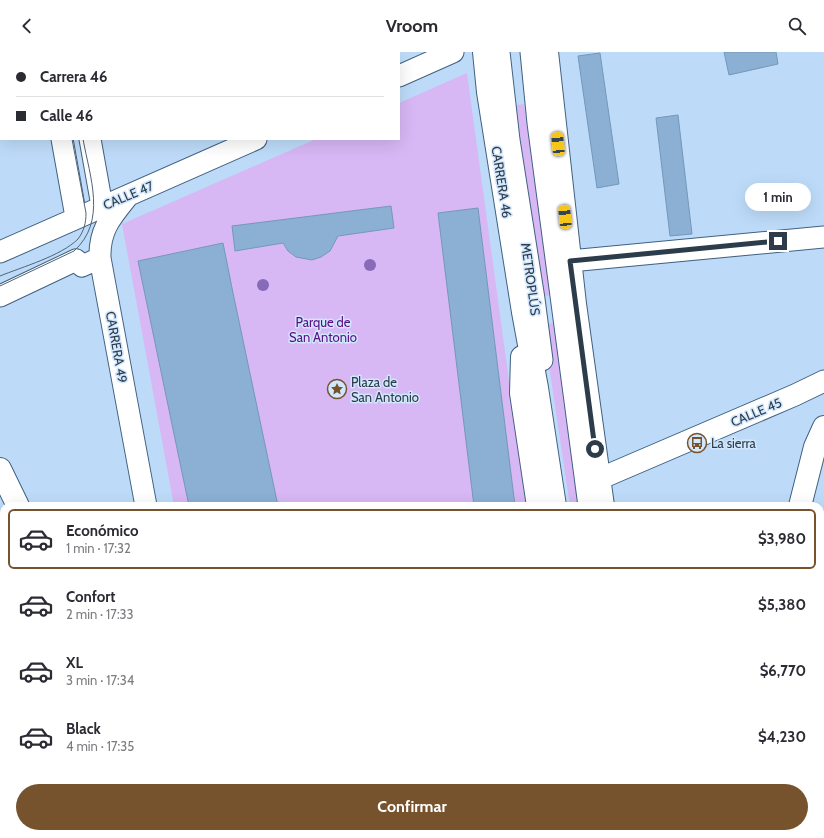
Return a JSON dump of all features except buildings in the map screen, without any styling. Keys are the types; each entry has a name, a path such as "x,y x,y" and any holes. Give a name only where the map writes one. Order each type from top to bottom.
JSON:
{"main road":[{"name":"CARRERA 46","path":"484,52 488,92 554,502"},
{"path":"547,52 570,261 602,502"},
{"name":"CARRERA 46","path":"523,312 521,393 537,502"},
{"path":"801,502 815,447 824,427"},
{"path":"0,468 16,502"}],"street":[{"path":"400,76 453,52"},
{"name":"METROPLÚS","path":"499,52 510,140 563,502"},
{"name":"METROPLÚS","path":"531,52 538,123 588,502"},
{"path":"62,140 76,217"},
{"path":"90,140 102,206"},
{"name":"CALLE 47","path":"0,252 76,217 128,196 254,140"},
{"name":"CARRERA 49","path":"128,196 105,228 100,248 100,258 145,502"},
{"path":"570,261 824,237"},
{"path":"0,296 76,260 82,266 100,258"},
{"name":"CALLE 45","path":"599,479 795,395 824,381"}],"green space":[{"name":"Parque de San Antonio","path":"467,73 525,502 173,502 122,224 314,140 400,140 400,103"},
{"path":"524,104 551,295 538,297 510,106"},
{"path":"553,323 580,502 569,502 543,325"}],"tram line":[{"path":"0,276 62,251 78,239 82,233 86,213 72,140"},
{"path":"0,286 74,251 84,239 90,226 94,198 83,140"}],"place":[{"name":"Plaza de San Antonio","path":"337,389"},
{"name":"La sierra","path":"697,443"}],"route":[{"path":"595,449 570,261 778,241"}]}
